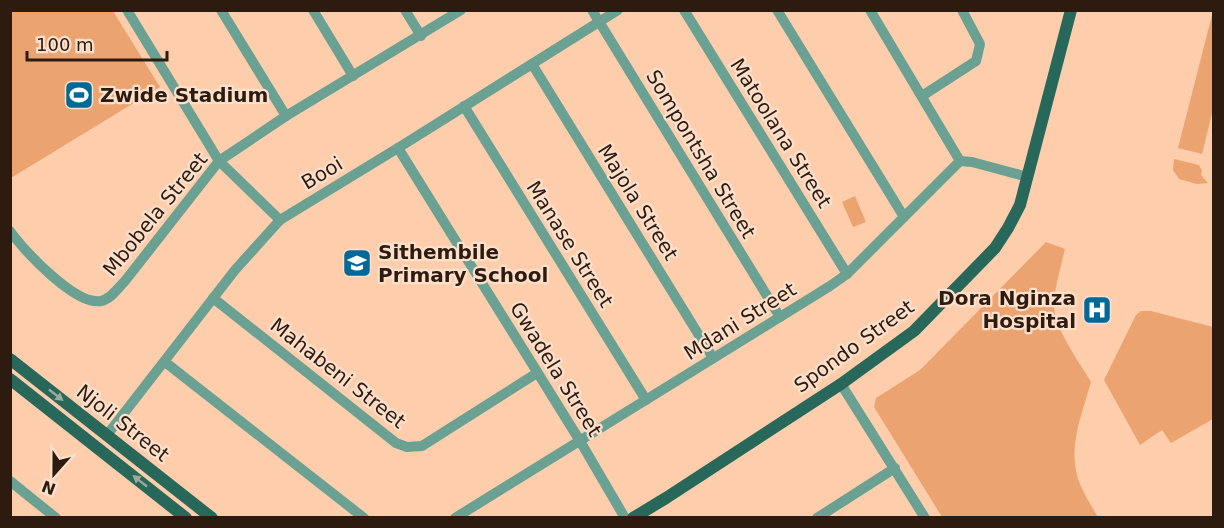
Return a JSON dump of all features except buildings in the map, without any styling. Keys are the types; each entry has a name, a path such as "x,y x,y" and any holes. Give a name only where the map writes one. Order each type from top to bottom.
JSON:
{"main road":[{"name":"Spondo Street","path":"633,518 841,384 914,331 995,248 1020,205 1071,10"},
{"name":"Njoli Street","path":"10,358 212,518"},
{"name":"Njoli Street","path":"10,379 186,518"}],"street":[{"path":"127,10 219,161 280,220"},
{"path":"221,10 286,116"},
{"path":"313,10 353,76"},
{"path":"405,10 421,36"},
{"name":"Mbobela Street","path":"10,231 27,254 75,293 89,301 103,301 120,286 219,161 286,116 461,10"},
{"name":"Sompontsha Street","path":"592,10 780,317"},
{"name":"Booi","path":"107,435 251,249 280,220 618,10"},
{"name":"Matoolana Street","path":"684,10 847,274"},
{"path":"777,10 904,217"},
{"path":"870,10 960,161 1028,177"},
{"path":"922,96 976,61 980,44 962,10"},
{"name":"Majola Street","path":"532,64 713,358"},
{"name":"Manase Street","path":"464,106 646,400"},
{"name":"Gwadela Street","path":"398,148 580,441 625,518"},
{"name":"Mdani Street","path":"455,518 847,274 960,161"},
{"name":"Mahabeni Street","path":"213,298 396,443 407,447 422,446 537,373"},
{"path":"165,362 364,518"},
{"path":"841,384 925,518"},
{"path":"823,516 895,468"},
{"path":"10,481 56,518"}],"shaded area":[{"name":"Zwide Stadium","path":"10,11 113,11 160,87 11,178"},
{"path":"1213,11 1213,110 1202,154 1178,148"},
{"path":"1174,159 1199,165 1201,175 1208,183 1197,184 1179,179 1173,170"},
{"path":"855,196 866,222 853,227 842,202"},
{"path":"1046,242 1065,249 1056,287 1054,310 1061,331 1091,382 1077,433 1075,458 1080,484 1098,517 942,517 874,407 876,398 920,370"},
{"path":"1141,311 1151,311 1213,327 1213,419 1171,443 1162,430 1140,445 1104,380 1136,315"}],"place":[{"name":"Zwide Stadium","path":"79,95"},
{"name":"Sithembile Primary School","path":"357,263"},
{"name":"Dora Nginza Hospital","path":"1097,310"}]}
